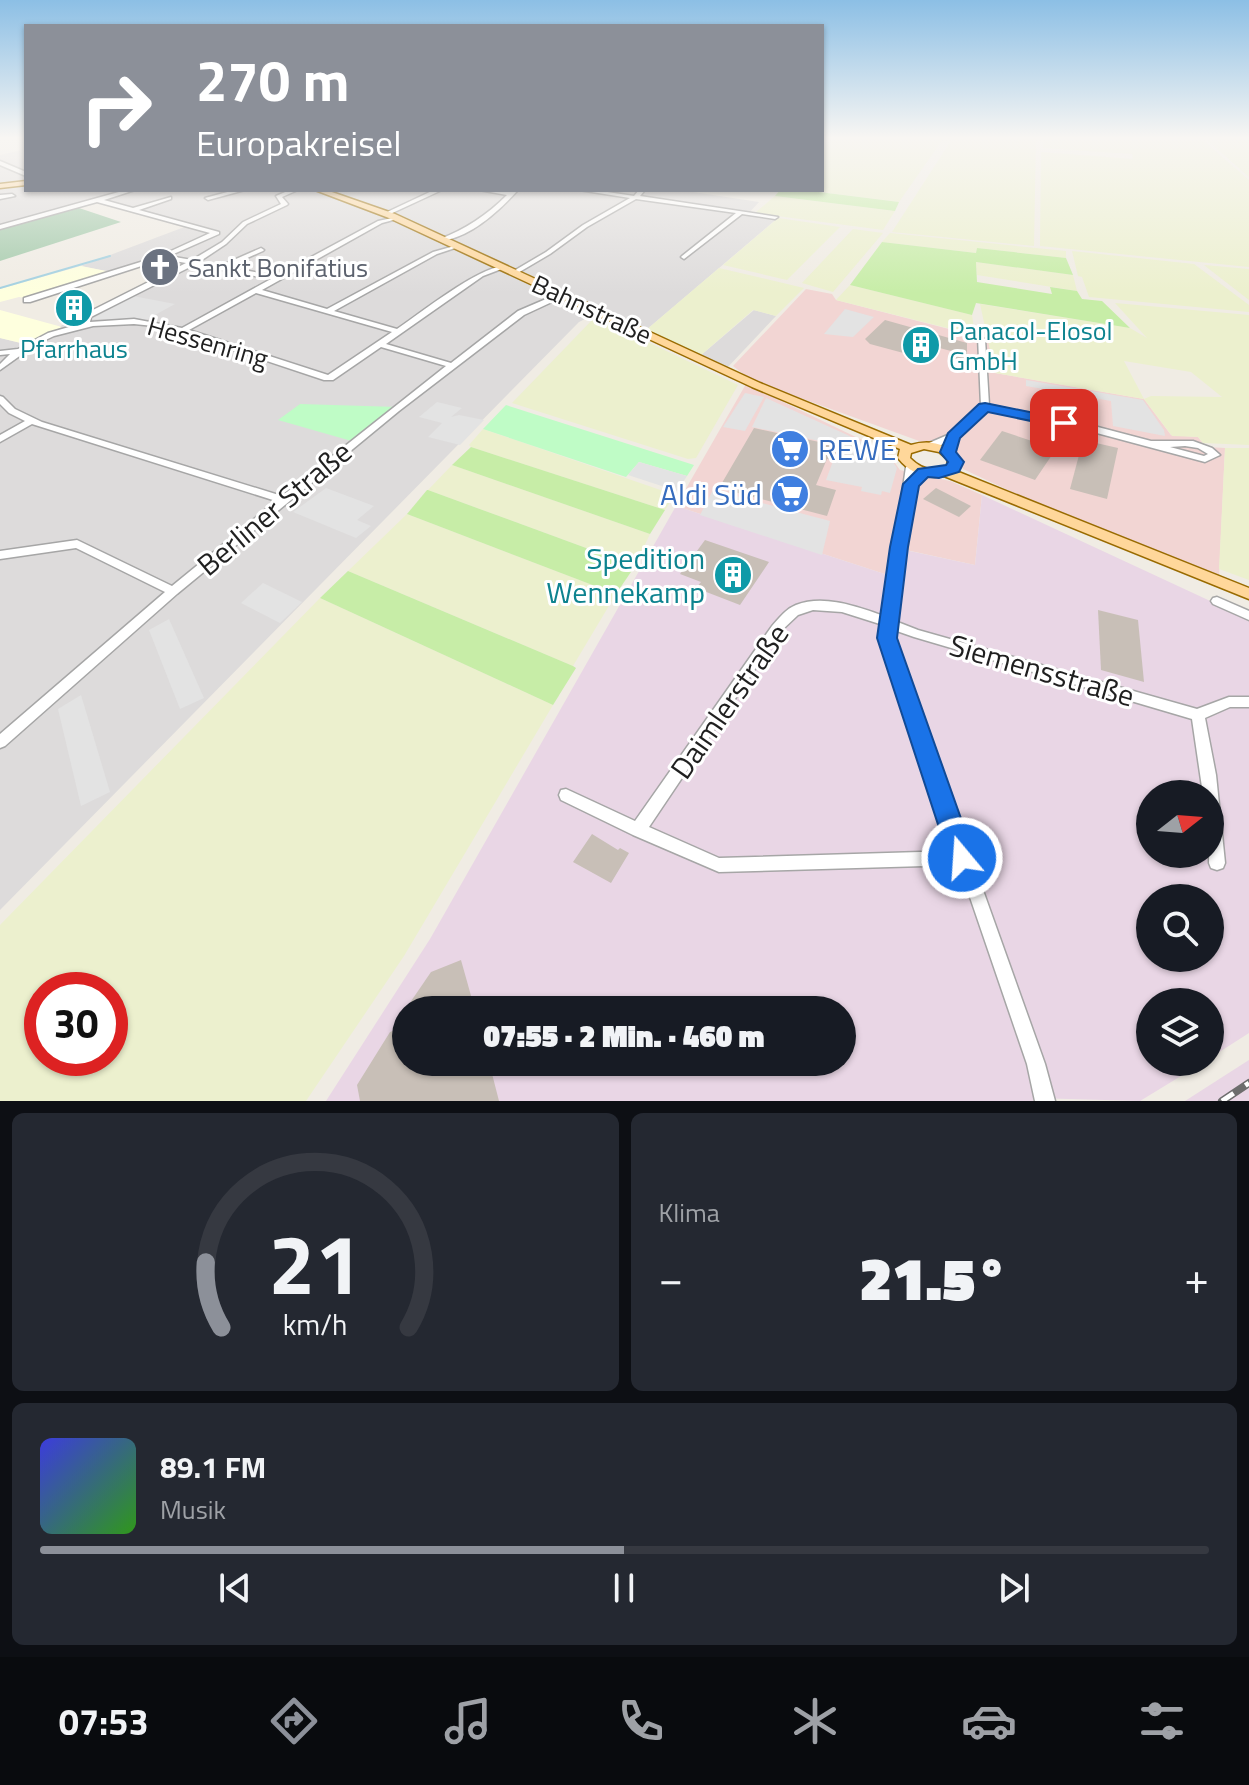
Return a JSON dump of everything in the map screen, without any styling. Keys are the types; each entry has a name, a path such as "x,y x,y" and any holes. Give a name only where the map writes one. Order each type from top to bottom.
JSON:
{"main road":[{"name":"Bahnstraße","path":"325,192 395,218 905,451"},
{"path":"950,469 954,459 948,452 932,445 905,451 918,469 950,469 1249,594"}],"street":[{"path":"0,227 125,192"},
{"path":"208,198 234,192"},
{"path":"86,325 88,316 213,251 245,223 285,204 278,197 290,192"},
{"path":"386,214 435,192"},
{"path":"442,240 457,235 496,212 513,192"},
{"path":"597,192 775,217"},
{"path":"514,273 640,192"},
{"path":"0,197 12,196"},
{"path":"132,211 169,198"},
{"path":"98,200 232,235"},
{"path":"684,257 741,212"},
{"path":"0,218 18,221"},
{"path":"182,331 274,278 380,222 395,218"},
{"path":"27,300 162,257 215,233"},
{"path":"330,310 435,253 456,246"},
{"path":"219,268 261,250"},
{"path":"162,257 274,278"},
{"path":"382,345 481,275 502,267"},
{"path":"254,290 399,332"},
{"name":"Berliner Straße","path":"0,742 173,591 451,365 521,313 563,295"},
{"name":"Hessenring","path":"1,366 20,351 45,338 86,325 140,322 182,331 330,378 382,345"},
{"path":"981,339 985,407"},
{"path":"382,345 451,365"},
{"path":"0,353 20,351"},
{"path":"2,404 31,421 283,500"},
{"path":"932,445 953,436 985,407"},
{"path":"985,407 1152,444 1205,459 1215,455 1202,446 1192,444 1152,444"},
{"path":"0,439 31,421"},
{"path":"948,452 953,436"},
{"path":"918,469 911,484 887,622 889,647 1036,1064 1045,1101"},
{"path":"0,555 77,544 173,591"},
{"path":"1217,601 1249,616"},
{"name":"Daimlerstraße","path":"638,830 786,618 802,607 825,607 887,622"},
{"name":"Siemensstraße","path":"887,622 914,633 1198,715"},
{"path":"1209,780 1198,715 1229,702 1249,702"},
{"path":"566,795 719,865 962,858"}],"shaded area":[{"path":"0,190 693,192 759,202 749,213 779,217 645,331 595,314 579,322 0,910 0,338 25,344 185,263 160,257 111,272 81,266 187,226 98,200 0,228"},
{"path":"907,190 899,202 819,192"},
{"path":"919,190 1035,190 1034,246 892,232"},
{"path":"1041,190 1249,190 1249,267 1040,246"},
{"path":"775,196 895,211 883,230 755,213"},
{"path":"76,207 121,222 0,261 0,228"},
{"path":"778,218 840,227 787,280 723,265"},
{"path":"853,229 883,233 833,292 802,283"},
{"path":"890,233 1066,251 1066,258 977,248 976,253 882,242"},
{"path":"1072,251 1194,264 1249,305 1249,312 1089,297 1082,277 1078,276"},
{"path":"976,262 1073,275 1077,291 977,275"},
{"path":"1204,265 1249,269 1249,300 1209,269"},
{"path":"81,266 111,272 25,298 0,302 0,289"},
{"path":"719,268 804,288 776,316 753,310 700,356 645,331"},
{"path":"850,285 972,315 975,335 836,300"},
{"path":"806,289 832,294 836,300 988,339 995,373 1144,399 1171,435 1198,437 1206,447 1225,448 1219,577 1076,522 963,469 955,454 751,380 733,366"},
{"path":"133,296 175,304 146,320 92,319"},
{"path":"1115,303 1249,315 1249,445 1203,443 1198,437 1172,436 1144,399 995,373 980,304 1130,328 1147,338","holes":["1124,361 1191,372 1222,397 1151,396 1144,399"]},
{"path":"845,309 874,317 853,337 824,334"},
{"path":"0,310 62,327 25,344 0,338"},
{"path":"754,310 776,316 727,368 700,356"},
{"path":"595,317 738,385 696,458 688,459 512,403"},
{"path":"1026,380 1143,400 1165,436 1113,426 1111,401 1026,386"},
{"path":"746,384 887,452 900,470 950,481 982,495 975,565 906,550 900,579 676,506"},
{"path":"745,393 764,397 745,431 723,427"},
{"path":"766,398 887,453 897,468 890,493 882,491 881,495 861,491 862,487 826,480 839,445 752,427"},
{"path":"437,402 462,408 451,417 459,415 484,420 460,445 428,437 442,423 419,417"},
{"path":"483,429 675,495 665,510 471,447 469,445"},
{"path":"1225,448 1249,448 1249,580 1219,569"},
{"path":"639,462 687,476 677,491 628,475"},
{"path":"452,465 650,534 635,566 428,490"},
{"path":"326,488 374,506 357,520 371,526 356,538 293,512"},
{"path":"713,490 830,521 822,555 700,515"},
{"path":"982,495 1249,619 1249,1033 1224,1049 1224,988 1136,988 1136,1076 1181,1076 1140,1101 1033,1098 1033,1101 326,1101 392,998 392,1076 856,1076 856,996 393,996 430,939 676,506 900,579 905,550 975,565"},
{"path":"407,514 616,594 573,666 348,571"},
{"path":"263,583 302,602 280,623 241,603"},
{"path":"320,598 553,705 404,956 306,1101 0,1101 0,925"},
{"path":"169,619 204,698 180,709 149,630"},
{"path":"81,695 110,792 81,806 58,709"},
{"path":"1249,1060 1249,1101 1185,1101"}],"green space":[{"path":"778,192 819,192 899,202 895,211 775,196"},
{"path":"882,242 976,253 977,248 1066,258 1073,275 976,262 977,282 1052,294 1050,287 1077,291 1082,299 1102,301 1130,328 976,303 972,315 850,285"},
{"path":"300,404 398,407 355,442 278,420"},
{"path":"506,405 694,465 687,476 639,462 626,477 483,429"},
{"path":"471,447 665,510 650,534 452,465"},
{"path":"427,490 635,566 616,594 407,514"},
{"path":"348,571 576,668 553,705 320,598"}],"building":[{"name":"Panacol-Elosol GmbH","path":"885,320 967,343 967,370 950,368 951,351 932,346 922,358 870,344 865,339"},
{"path":"754,428 838,446 833,460 827,459 816,485 836,490 827,516 719,488"},
{"path":"1002,431 1056,449 1035,480 980,460"},
{"path":"1083,440 1118,448 1107,499 1070,489"},
{"path":"936,488 971,506 959,517 923,499"},
{"name":"Spedition Wennekamp","path":"705,540 769,562 740,605 696,588 701,582 680,574"},
{"path":"1098,610 1138,620 1144,682 1101,670"},
{"path":"592,834 629,853 611,883 573,862"},
{"path":"461,960 471,996 415,996 431,972"},
{"path":"390,1032 392,1076 493,1076 499,1101 360,1101 357,1085"}],"waterway":[{"path":"0,288 110,256"}],"railway":[{"path":"1222,1101 1249,1083"}],"place":[{"name":"Sankt Bonifatius","path":"160,267"},
{"name":"Pfarrhaus","path":"74,308"},
{"name":"Panacol-Elosol GmbH","path":"921,345"},
{"name":"REWE","path":"790,449"},
{"name":"Aldi Süd","path":"790,494"},
{"name":"Spedition Wennekamp","path":"733,575"}],"route":[{"path":"962,858 887,638 887,622 911,484 924,472 939,474 953,468 956,462 948,452 953,436 985,407 1064,423"}]}
